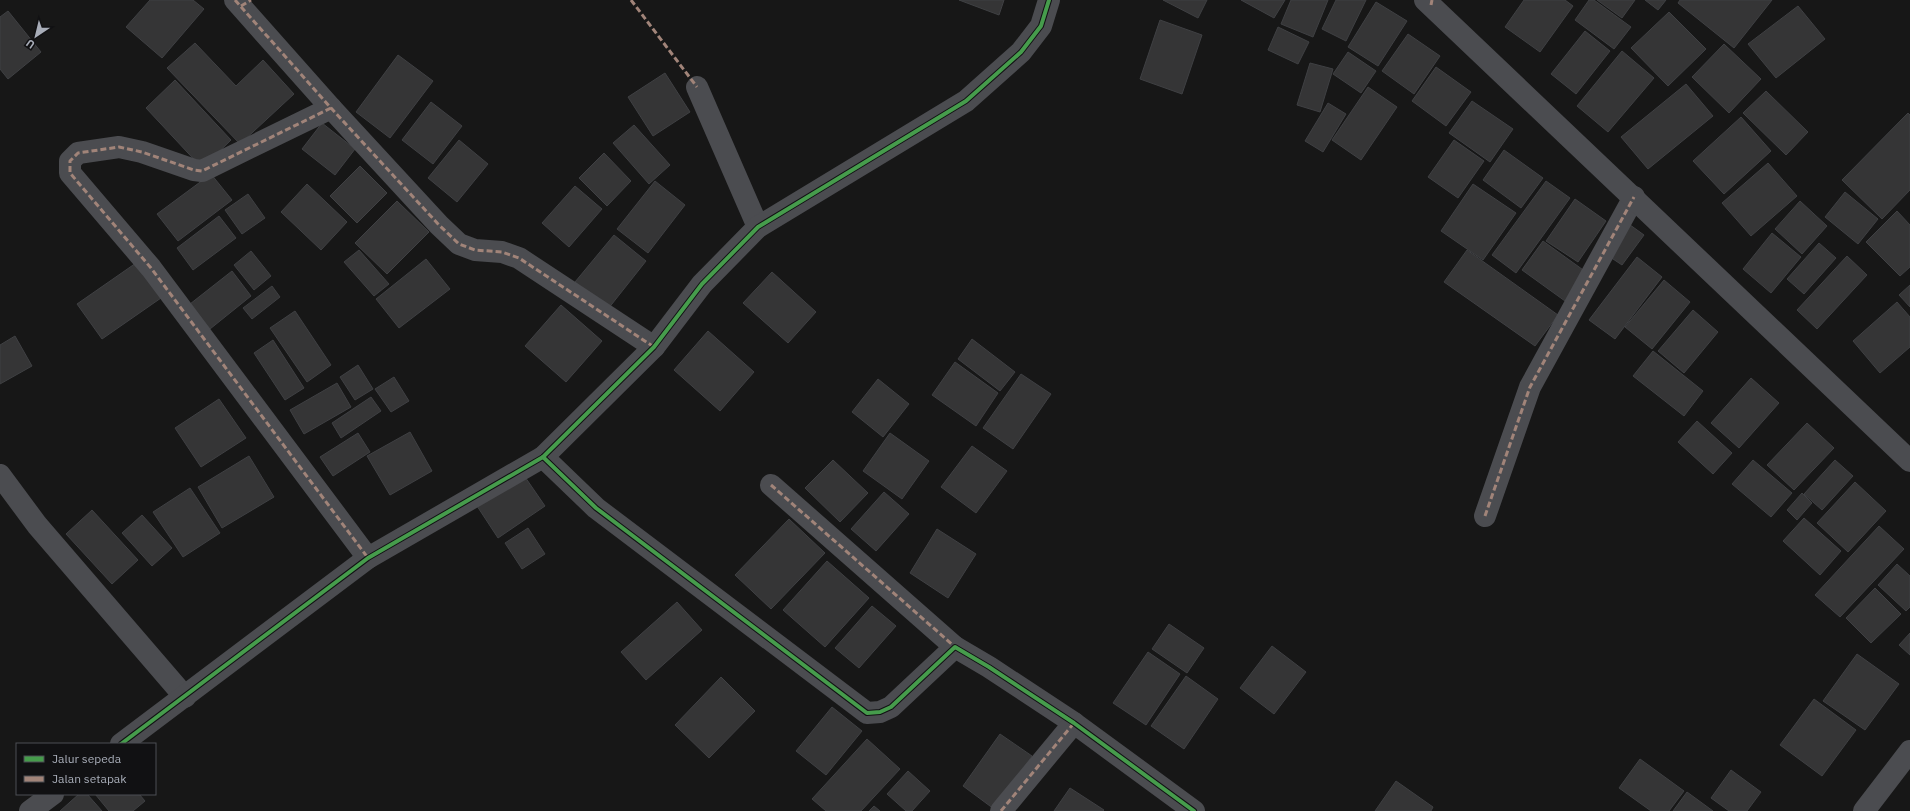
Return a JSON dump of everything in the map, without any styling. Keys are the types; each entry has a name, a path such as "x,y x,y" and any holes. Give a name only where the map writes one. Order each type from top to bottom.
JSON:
{"street":[{"path":"235,0 331,108 459,244 475,250 502,252 519,258 654,347"},
{"path":"122,743 368,558 543,457 654,347 702,284 758,227 966,101 1020,52 1041,26 1049,0"},
{"path":"1425,0 1634,197 1910,461"},
{"path":"697,87 758,227"},
{"path":"331,108 202,170 194,170 142,152 119,147 78,152 70,161 70,173 151,268 368,558"},
{"path":"1485,516 1530,387 1634,197"},
{"path":"543,457 596,508 867,713 880,712 891,707 955,648"},
{"path":"0,476 36,524 185,697"},
{"path":"771,485 955,648 989,667 1074,723 1194,811"},
{"path":"1002,811 1074,723"},
{"path":"1864,811 1910,750"},
{"path":"30,811 52,795"}],"building":[{"path":"150,0 193,0 204,9 162,58 126,27"},
{"path":"959,0 1004,0 999,15"},
{"path":"1163,0 1207,0 1198,18"},
{"path":"1241,0 1285,0 1274,18"},
{"path":"1291,0 1328,0 1313,37 1281,24"},
{"path":"1336,0 1366,0 1346,41 1322,29"},
{"path":"1524,0 1565,0 1573,6 1540,52 1505,27"},
{"path":"1589,0 1594,0 1631,27 1614,49 1575,20"},
{"path":"1597,0 1635,0 1622,18"},
{"path":"1645,0 1666,0 1658,10"},
{"path":"1680,0 1772,0 1734,48 1678,3"},
{"path":"1376,2 1407,21 1378,66 1348,47"},
{"path":"1798,6 1825,39 1776,78 1748,44"},
{"path":"8,11 41,52 8,79 0,69 0,17"},
{"path":"1669,12 1706,49 1668,86 1631,48"},
{"path":"1160,20 1202,35 1182,94 1140,79"},
{"path":"1278,27 1309,42 1298,64 1268,50"},
{"path":"1585,31 1610,51 1576,94 1551,74"},
{"path":"1408,34 1440,56 1414,94 1382,71"},
{"path":"195,43 236,86 263,60 294,94 240,144 167,68"},
{"path":"1724,44 1761,79 1729,113 1692,77"},
{"path":"1622,51 1654,78 1608,132 1577,106"},
{"path":"1348,52 1376,71 1361,93 1333,74"},
{"path":"398,55 433,81 390,138 356,112"},
{"path":"1310,63 1333,69 1320,112 1297,105"},
{"path":"1436,67 1471,92 1446,126 1412,101"},
{"path":"665,73 690,112 653,136 628,97"},
{"path":"175,80 231,140 202,168 146,108"},
{"path":"1686,84 1713,116 1648,169 1621,137"},
{"path":"1368,87 1397,107 1361,160 1332,140"},
{"path":"1766,91 1808,132 1786,155 1743,113"},
{"path":"1472,101 1513,129 1490,162 1449,133"},
{"path":"431,102 462,126 433,164 402,140"},
{"path":"1328,103 1346,114 1323,152 1305,141"},
{"path":"1908,113 1910,115 1910,190 1882,219 1842,180"},
{"path":"1741,117 1771,151 1724,194 1693,161"},
{"path":"322,123 355,149 335,175 302,149"},
{"path":"634,125 670,165 649,184 613,143"},
{"path":"459,140 488,164 457,202 428,178"},
{"path":"1454,140 1484,161 1458,198 1428,177"},
{"path":"1504,150 1543,178 1521,208 1483,180"},
{"path":"604,153 631,181 607,206 579,178"},
{"path":"1768,163 1797,196 1751,236 1722,203"},
{"path":"360,166 387,193 357,223 330,196"},
{"path":"211,174 232,200 178,241 157,214"},
{"path":"655,181 685,205 648,253 617,229"},
{"path":"1546,181 1570,198 1516,273 1492,255"},
{"path":"307,184 347,222 321,250 281,212"},
{"path":"1473,184 1516,213 1483,260 1441,231"},
{"path":"575,186 602,209 569,247 542,223"},
{"path":"1845,192 1878,219 1858,244 1825,217"},
{"path":"248,194 265,218 242,234 225,210"},
{"path":"1575,199 1606,221 1578,262 1546,241"},
{"path":"397,201 429,232 387,274 355,243"},
{"path":"1800,201 1827,226 1802,254 1775,229"},
{"path":"1897,211 1910,225 1910,267 1900,276 1866,242"},
{"path":"219,216 236,238 193,270 177,248"},
{"path":"1626,222 1644,235 1622,265 1604,253"},
{"path":"1772,233 1801,257 1771,293 1743,269"},
{"path":"614,235 646,261 608,309 575,282"},
{"path":"1543,241 1586,272 1565,301 1522,270"},
{"path":"1819,243 1836,258 1804,294 1787,279"},
{"path":"359,250 389,284 374,296 344,262"},
{"path":"1467,250 1558,315 1535,346 1444,282"},
{"path":"251,251 271,276 254,290 234,265"},
{"path":"1847,256 1867,275 1817,329 1797,310"},
{"path":"1637,257 1662,277 1615,339 1589,320"},
{"path":"426,259 450,289 399,328 376,299"},
{"path":"136,263 161,298 102,339 77,304"},
{"path":"232,271 251,296 210,329 190,304"},
{"path":"772,272 816,312 788,343 743,303"},
{"path":"1664,280 1690,302 1652,349 1625,327"},
{"path":"1910,285 1910,307 1899,295"},
{"path":"272,286 280,297 252,319 243,308"},
{"path":"1897,302 1910,317 1910,347 1880,373 1853,341"},
{"path":"561,305 602,341 566,382 525,346"},
{"path":"1693,310 1718,332 1684,373 1658,351"},
{"path":"295,311 331,365 307,382 270,328"},
{"path":"708,331 754,372 720,411 674,370"},
{"path":"15,336 32,366 0,384 0,345"},
{"path":"972,339 1015,372 1000,391 958,359"},
{"path":"273,340 304,388 285,400 254,353"},
{"path":"1653,351 1703,391 1684,416 1633,376"},
{"path":"955,362 998,393 976,426 932,395"},
{"path":"358,365 373,389 355,400 340,377"},
{"path":"1021,374 1051,394 1013,449 983,428"},
{"path":"394,377 409,401 391,412 375,389"},
{"path":"1751,378 1779,403 1739,448 1711,423"},
{"path":"878,379 909,404 883,437 852,412"},
{"path":"337,383 351,407 304,434 290,410"},
{"path":"371,397 381,411 341,438 332,423"},
{"path":"219,399 246,438 201,467 175,428"},
{"path":"1697,421 1732,453 1713,474 1678,442"},
{"path":"1807,423 1834,448 1794,490 1767,465"},
{"path":"410,432 432,471 390,495 367,456"},
{"path":"358,433 370,452 333,476 320,457"},
{"path":"890,433 929,461 902,499 863,471"},
{"path":"972,446 1007,471 976,513 941,487"},
{"path":"249,456 274,497 222,528 198,487"},
{"path":"833,460 868,493 840,522 805,488"},
{"path":"1753,460 1792,493 1771,517 1732,484"},
{"path":"1835,460 1853,476 1822,510 1804,494"},
{"path":"523,474 545,506 498,538 477,506"},
{"path":"1855,482 1886,511 1848,552 1817,523"},
{"path":"190,488 220,533 183,557 153,512"},
{"path":"884,492 909,514 876,551 851,529"},
{"path":"1802,493 1812,503 1797,520 1787,510"},
{"path":"92,510 138,560 112,584 66,534"},
{"path":"142,515 172,548 152,566 122,533"},
{"path":"1804,518 1841,551 1820,575 1783,541"},
{"path":"789,519 825,553 771,609 735,575"},
{"path":"1879,526 1904,549 1840,617 1815,595"},
{"path":"528,528 545,554 522,569 505,543"},
{"path":"937,529 976,554 948,598 910,573"},
{"path":"827,561 869,598 825,647 783,610"},
{"path":"1897,564 1910,576 1910,607 1906,611 1878,585"},
{"path":"1875,588 1901,614 1871,643 1846,618"},
{"path":"677,602 702,630 646,680 621,652"},
{"path":"872,606 896,626 859,668 835,648"},
{"path":"1169,624 1204,648 1187,673 1152,649"},
{"path":"1910,633 1910,655 1899,645"},
{"path":"1272,646 1306,672 1274,714 1240,688"},
{"path":"1148,652 1180,674 1146,725 1113,703"},
{"path":"1857,654 1899,684 1865,730 1823,701"},
{"path":"1186,676 1218,699 1184,749 1151,726"},
{"path":"721,677 755,711 709,758 675,725"},
{"path":"1814,699 1856,730 1822,776 1780,745"},
{"path":"832,707 862,731 826,775 796,751"},
{"path":"1000,734 1032,756 994,809 963,786"},
{"path":"867,739 900,769 861,811 826,811 812,799"},
{"path":"1640,759 1684,791 1669,811 1651,811 1619,788"},
{"path":"1731,770 1761,792 1747,811 1729,811 1711,798"},
{"path":"908,771 930,791 912,811 906,811 887,794"},
{"path":"1396,781 1433,807 1431,811 1375,811"},
{"path":"1070,788 1104,810 1054,811"},
{"path":"1687,792 1713,811 1673,811"},
{"path":"78,795 88,795 102,811 60,811"},
{"path":"96,795 140,795 145,801 133,811 109,811"},
{"path":"874,806 880,811 869,811"}],"marked path":[{"path":"235,0 331,108 439,225 459,244 475,250 502,252 519,258 654,347"},
{"path":"241,6 251,0"},
{"path":"631,0 697,87"},
{"path":"1431,5 1432,0"},
{"path":"331,108 202,171 194,170 142,152 119,147 78,153 70,161 70,173 151,268 368,558"},
{"path":"1485,516 1530,387 1634,197"},
{"path":"771,485 955,647"},
{"path":"1001,811 1074,723"}],"cycle path":[{"path":"122,743 368,558 543,457 654,347 702,284 758,227 966,101 1021,52 1041,26 1049,0"},
{"path":"543,457 596,508 867,713 880,712 891,707 955,647 989,667 1074,723 1194,811"}]}
